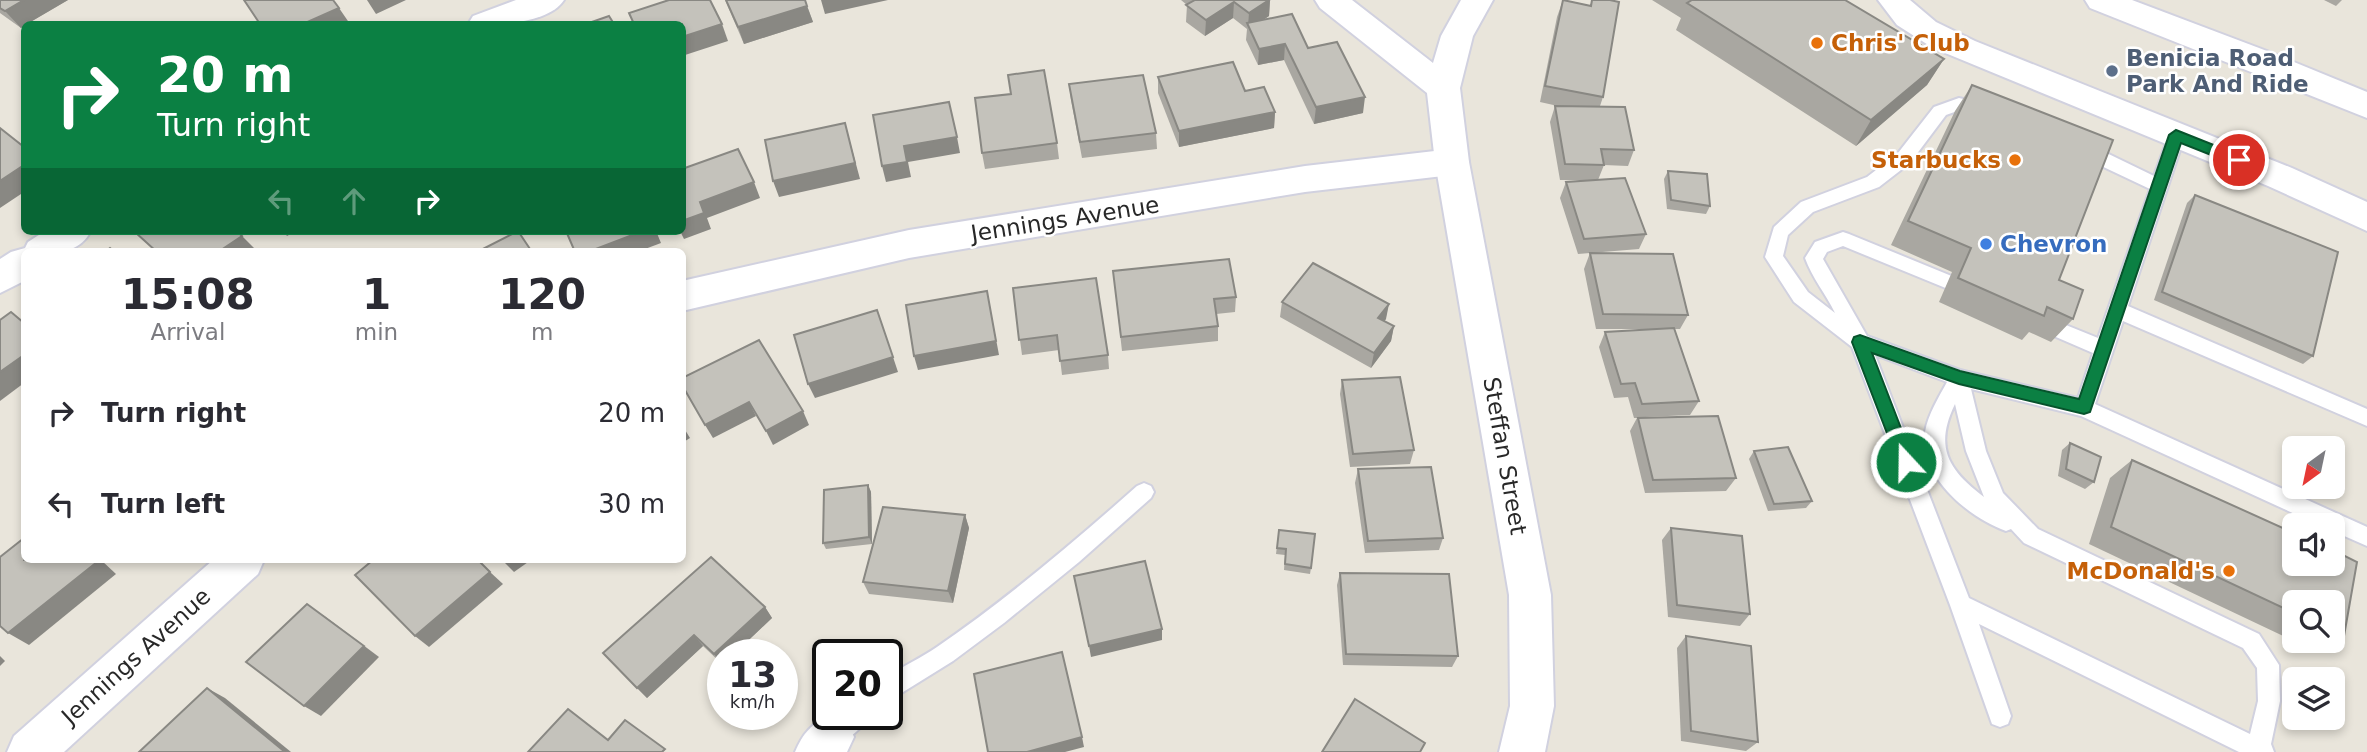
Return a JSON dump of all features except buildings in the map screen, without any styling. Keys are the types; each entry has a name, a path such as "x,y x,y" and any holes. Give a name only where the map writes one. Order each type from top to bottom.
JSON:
{"street":[{"path":"492,21 548,0"},
{"path":"1331,0 1443,88 1457,36 1476,0"},
{"path":"2101,0 2353,100"},
{"path":"1892,5 1922,29 1965,49 2292,182 2367,217"},
{"name":"Steffan Street","path":"1443,88 1452,162 1531,595 1531,706 1522,752"},
{"name":"Jennings Avenue","path":"686,295 909,244 1305,180 1452,162"},
{"path":"47,248 67,235"},
{"path":"0,278 21,264"},
{"name":"Jennings Avenue","path":"30,752 240,563"}],"lane":[{"path":"2003,118 1959,104 1940,111 1904,158 1873,182 1807,208 1780,232 1774,257 1801,297 1860,342 1959,378 2084,408 2367,537"},
{"path":"2084,408 2176,135"},
{"path":"2068,143 2158,185"},
{"path":"1948,282 1843,239 1821,247 1814,258 1818,270 1831,286 1860,342 1961,605 2000,716"},
{"path":"2117,310 2367,418"},
{"path":"2056,328 2104,349"},
{"path":"1959,378 1976,451 1995,499 2031,536"},
{"path":"1959,378 1934,434 1937,454 1944,472 1985,509 2031,536 2251,641 2268,665 2269,701 2261,751 1961,605"},
{"path":"903,678 943,655 1082,550 1144,492"}],"place":[{"name":"Chris' Club","path":"1817,43"},
{"name":"Benicia Road Park And Ride","path":"2112,71"},
{"name":"Starbucks","path":"2015,160"},
{"name":"Chevron","path":"1986,244"},
{"name":"McDonald's","path":"2229,571"}],"route":[{"path":"1906,462 1860,342 1959,378 2084,408 2176,135 2239,160"}]}
